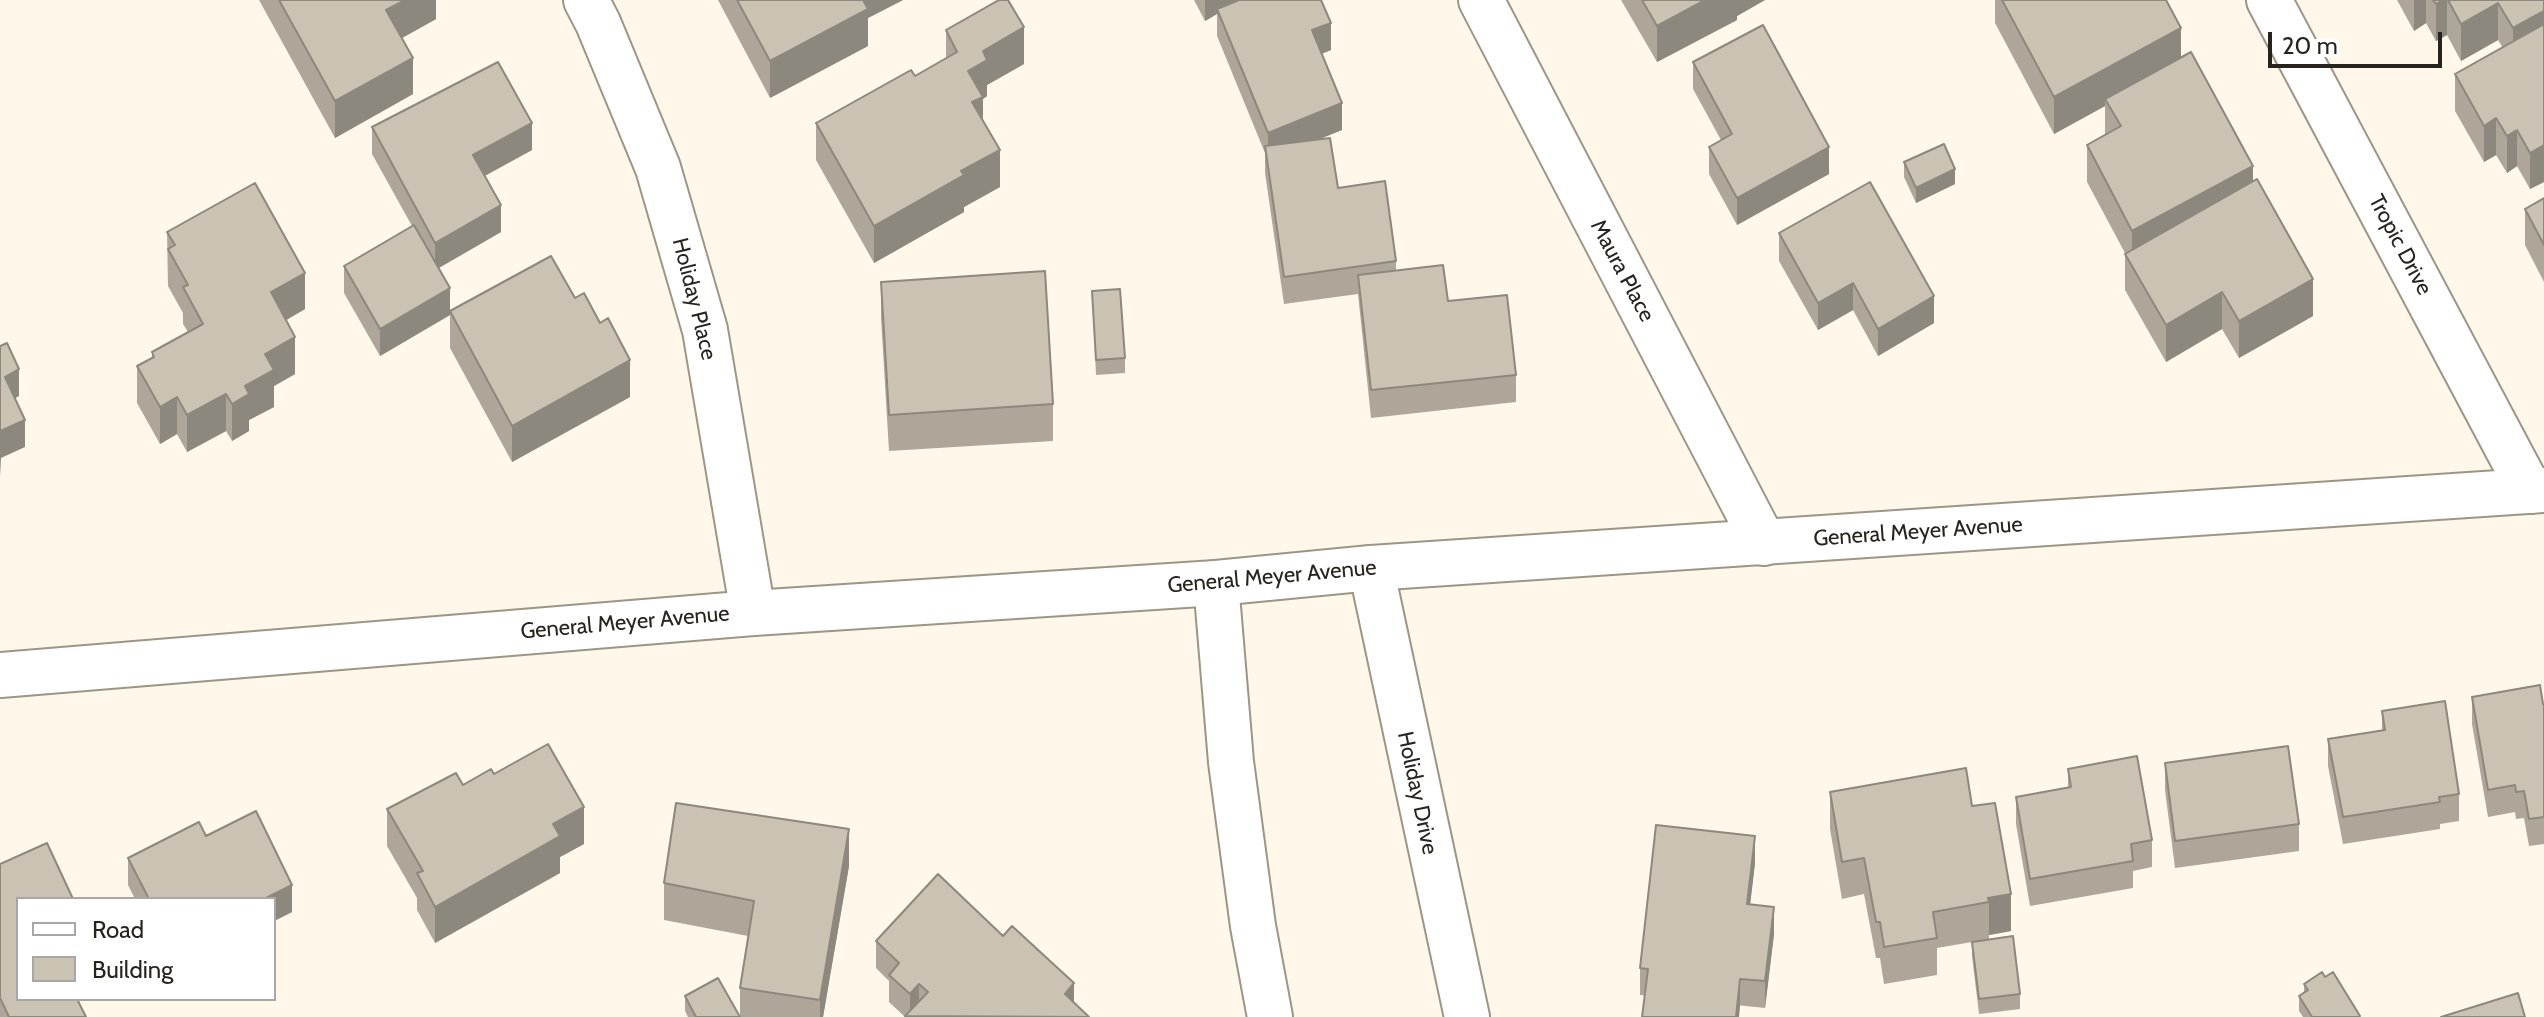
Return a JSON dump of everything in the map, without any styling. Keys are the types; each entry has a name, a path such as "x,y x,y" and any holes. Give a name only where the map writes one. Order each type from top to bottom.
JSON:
{"street":[{"name":"Holiday Place","path":"586,0 658,168 705,330 753,613"},
{"name":"Maura Place","path":"1481,0 1764,543"},
{"name":"Tropic Drive","path":"2269,0 2537,490"},
{"name":"General Meyer Avenue","path":"0,675 753,613 2537,490"},
{"name":"Holiday Drive","path":"1371,568 1467,1017"},
{"path":"1216,583 1231,762 1253,926 1270,1017"}],"building":[{"path":"279,0 405,0 386,10 413,58 335,101"},
{"path":"737,0 863,0 868,9 770,61"},
{"path":"999,0 1008,0 1024,27 983,51 987,60 968,71 983,97 972,102 1000,150 961,171 964,175 874,226 816,123 911,70 915,76 957,52 946,30"},
{"path":"1239,0 1321,0 1331,23 1312,30 1342,103 1268,133 1217,9"},
{"path":"1642,0 1705,0 1657,26"},
{"path":"2002,0 2166,0 2181,28 2054,97"},
{"path":"2448,0 2544,0 2544,11 2513,28 2498,3 2461,24"},
{"path":"2544,24 2544,145 2530,153 2517,130 2507,136 2496,118 2484,126 2455,74"},
{"path":"1763,25 1829,147 1737,198 1709,147 1732,134 1693,62"},
{"path":"2191,52 2253,166 2132,231 2087,145 2121,126 2105,99"},
{"path":"498,62 532,123 473,155 501,205 435,243 372,127"},
{"path":"1330,138 1338,188 1385,181 1396,261 1284,277 1265,146"},
{"path":"1944,144 1955,169 1916,188 1904,162"},
{"path":"2257,179 2313,279 2239,321 2222,292 2166,325 2125,254"},
{"path":"1870,182 1934,296 1878,329 1853,283 1818,303 1779,233"},
{"path":"255,183 305,273 271,292 295,337 265,354 274,370 245,386 249,394 232,404 226,394 187,415 177,397 160,407 137,366 154,357 152,352 203,324 183,287 188,285 168,249 175,245 167,232"},
{"path":"2544,198 2544,245 2525,209"},
{"path":"414,225 450,288 380,329 344,266"},
{"path":"551,256 575,298 584,293 600,323 608,318 630,360 512,426 450,311"},
{"path":"1443,265 1448,301 1507,295 1516,375 1371,390 1358,275"},
{"path":"1045,271 1053,404 889,415 881,282"},
{"path":"1120,289 1125,358 1096,360 1092,291"},
{"path":"7,343 19,369 5,377 25,420 0,431 0,346"},
{"path":"2540,685 2544,704 2544,817 2529,819 2524,791 2516,792 2515,785 2488,790 2472,697"},
{"path":"2445,701 2459,794 2439,797 2440,802 2343,817 2328,739 2385,730 2382,711"},
{"path":"548,744 584,807 553,824 560,836 435,907 417,873 423,871 387,809 456,773 463,785 491,769 494,774"},
{"path":"2288,746 2299,824 2175,841 2165,763"},
{"path":"2137,756 2152,840 2131,844 2133,861 2030,879 2016,797 2071,787 2068,769"},
{"path":"1966,768 1972,806 1995,803 2011,894 1988,898 1989,902 1933,912 1937,938 1884,947 1864,858 1842,862 1830,792"},
{"path":"676,803 849,829 820,1000 740,988 754,901 664,883"},
{"path":"256,811 292,885 268,897 148,897 128,858 199,822 206,836"},
{"path":"1656,825 1755,836 1747,904 1774,907 1765,981 1740,979 1736,1017 1642,1017 1648,969 1640,968"},
{"path":"47,843 72,897 16,897 16,1001 78,1001 86,1017 9,1017 0,998 0,864"},
{"path":"938,874 1003,936 1012,926 1074,983 1065,994 1089,1017 905,1016 928,992 919,984 910,994 889,975 899,963 876,941"},
{"path":"2013,936 2020,994 1979,999 1972,942"},
{"path":"2322,972 2325,977 2333,972 2359,1017 2312,1017 2299,996 2308,990 2304,984"},
{"path":"718,978 740,1017 696,1017 685,996"},
{"path":"2518,993 2525,1017 2441,1017"}]}
